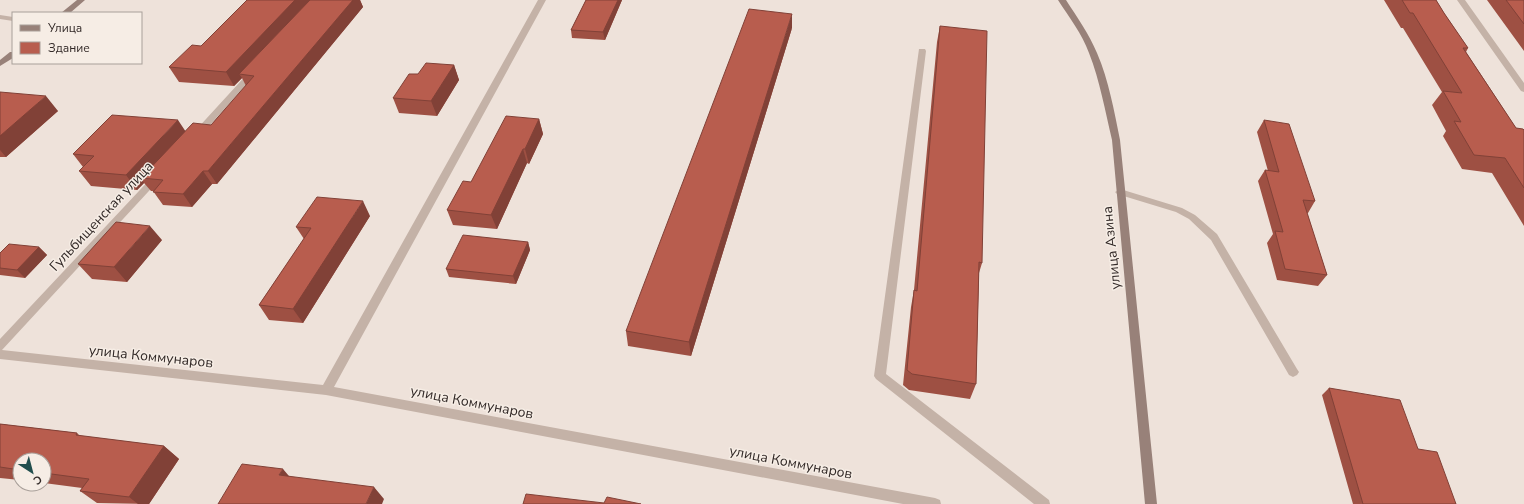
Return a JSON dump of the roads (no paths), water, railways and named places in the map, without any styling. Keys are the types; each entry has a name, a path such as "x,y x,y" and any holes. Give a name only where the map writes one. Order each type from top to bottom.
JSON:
{"main road":[{"path":"66,12 81,0"},
{"name":"улица Азина","path":"1062,0 1079,26 1093,53 1104,86 1116,140 1151,504"},
{"path":"0,64 12,55"}],"street":[{"path":"326,390 542,0"},
{"path":"1461,0 1524,89"},
{"path":"0,17 12,18"},
{"path":"922,51 880,376 1044,504"},
{"path":"193,138 262,64"},
{"name":"Гульбищенская улица","path":"0,346 166,167"},
{"path":"1120,192 1179,210 1192,217 1214,237 1293,372"},
{"name":"улица Коммунаров","path":"0,354 326,390 935,504"}]}
